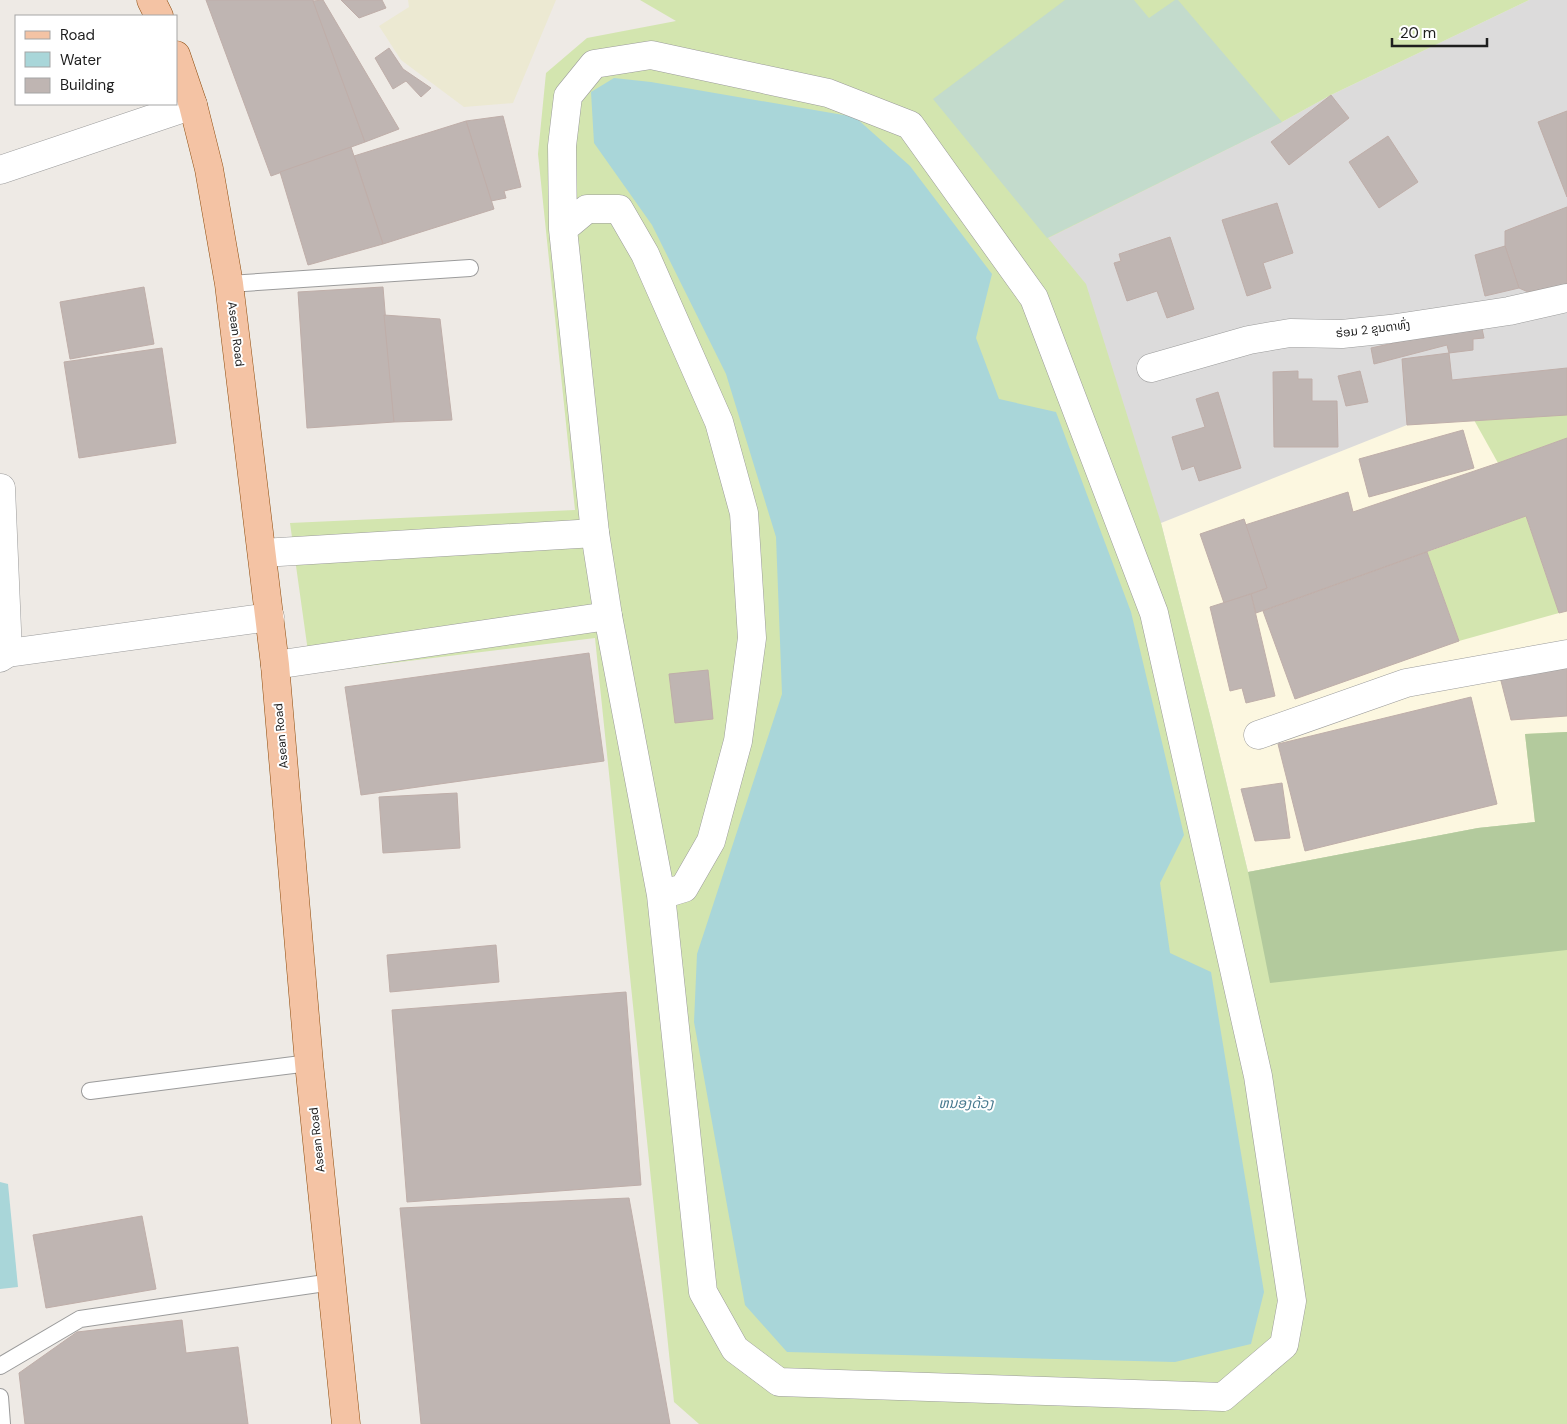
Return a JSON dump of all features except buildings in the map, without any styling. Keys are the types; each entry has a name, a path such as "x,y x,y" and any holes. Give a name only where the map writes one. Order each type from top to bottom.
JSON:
{"main road":[{"path":"151,0 158,15"},
{"name":"Asean Road","path":"178,61 193,105 209,169 229,284 270,616 309,1062 346,1424"}],"street":[{"path":"651,55 828,93 910,125 1034,298 1154,613 1258,1076 1292,1301 1284,1345 1223,1397 779,1382 735,1350 703,1292 661,895 608,616 595,533 563,229 562,146 568,96 594,64 651,55"},
{"path":"0,170 193,105"},
{"path":"563,229 587,209 619,209 645,254 719,422 744,513 752,638 738,741 711,841 684,888 661,895"},
{"name":"ຮ່ອມ 2 ຂູນຕາທົ່ງ","path":"1151,368 1265,337 1290,333 1342,334 1390,329 1509,311 1567,298"},
{"path":"0,488 4,655 270,616"},
{"path":"262,553 595,533"},
{"path":"275,664 608,616"},
{"path":"1258,735 1406,684 1567,654"}],"lane":[{"path":"229,284 470,268"},
{"path":"90,1091 309,1062"},
{"path":"0,1366 80,1319 332,1282"},
{"path":"0,1397 2,1424"}],"shaded area":[{"path":"408,0 556,0 513,103 464,107 401,60 379,26 409,7"},
{"path":"1529,0 1567,0 1567,1424 1241,1424 1047,238 1282,122 1331,95"},
{"path":"1567,414 1567,732 1526,735 1536,822 1478,828 1248,872 1161,523 1407,425"}],"green space":[{"path":"640,0 1529,0 1331,95 1282,122 1048,238 1086,284 1161,523 1248,872 1478,828 1535,822 1525,734 1567,732 1567,1424 699,1424 674,1402 595,638 311,673 290,523 575,510 538,154 546,73 587,38 676,21"},
{"path":"1065,0 1134,0 1149,18 1175,0 1178,0 1282,122 1047,238 933,99"},
{"path":"1567,414 1567,438 1498,463 1474,420"},
{"path":"1526,516 1559,613 1459,641 1427,552"},
{"path":"1567,732 1567,950 1270,983 1248,872 1478,828 1535,822 1525,734"}],"water":[{"name":"ຫນອງດ້ວງ","path":"614,78 651,82 855,117 910,166 992,274 976,338 999,399 1056,412 1131,612 1184,835 1160,883 1170,953 1211,972 1264,1292 1251,1344 1175,1362 787,1352 745,1305 694,1022 697,954 782,694 776,537 726,374 652,225 594,143 591,92"},
{"path":"0,1182 8,1184 18,1287 0,1289"}]}
